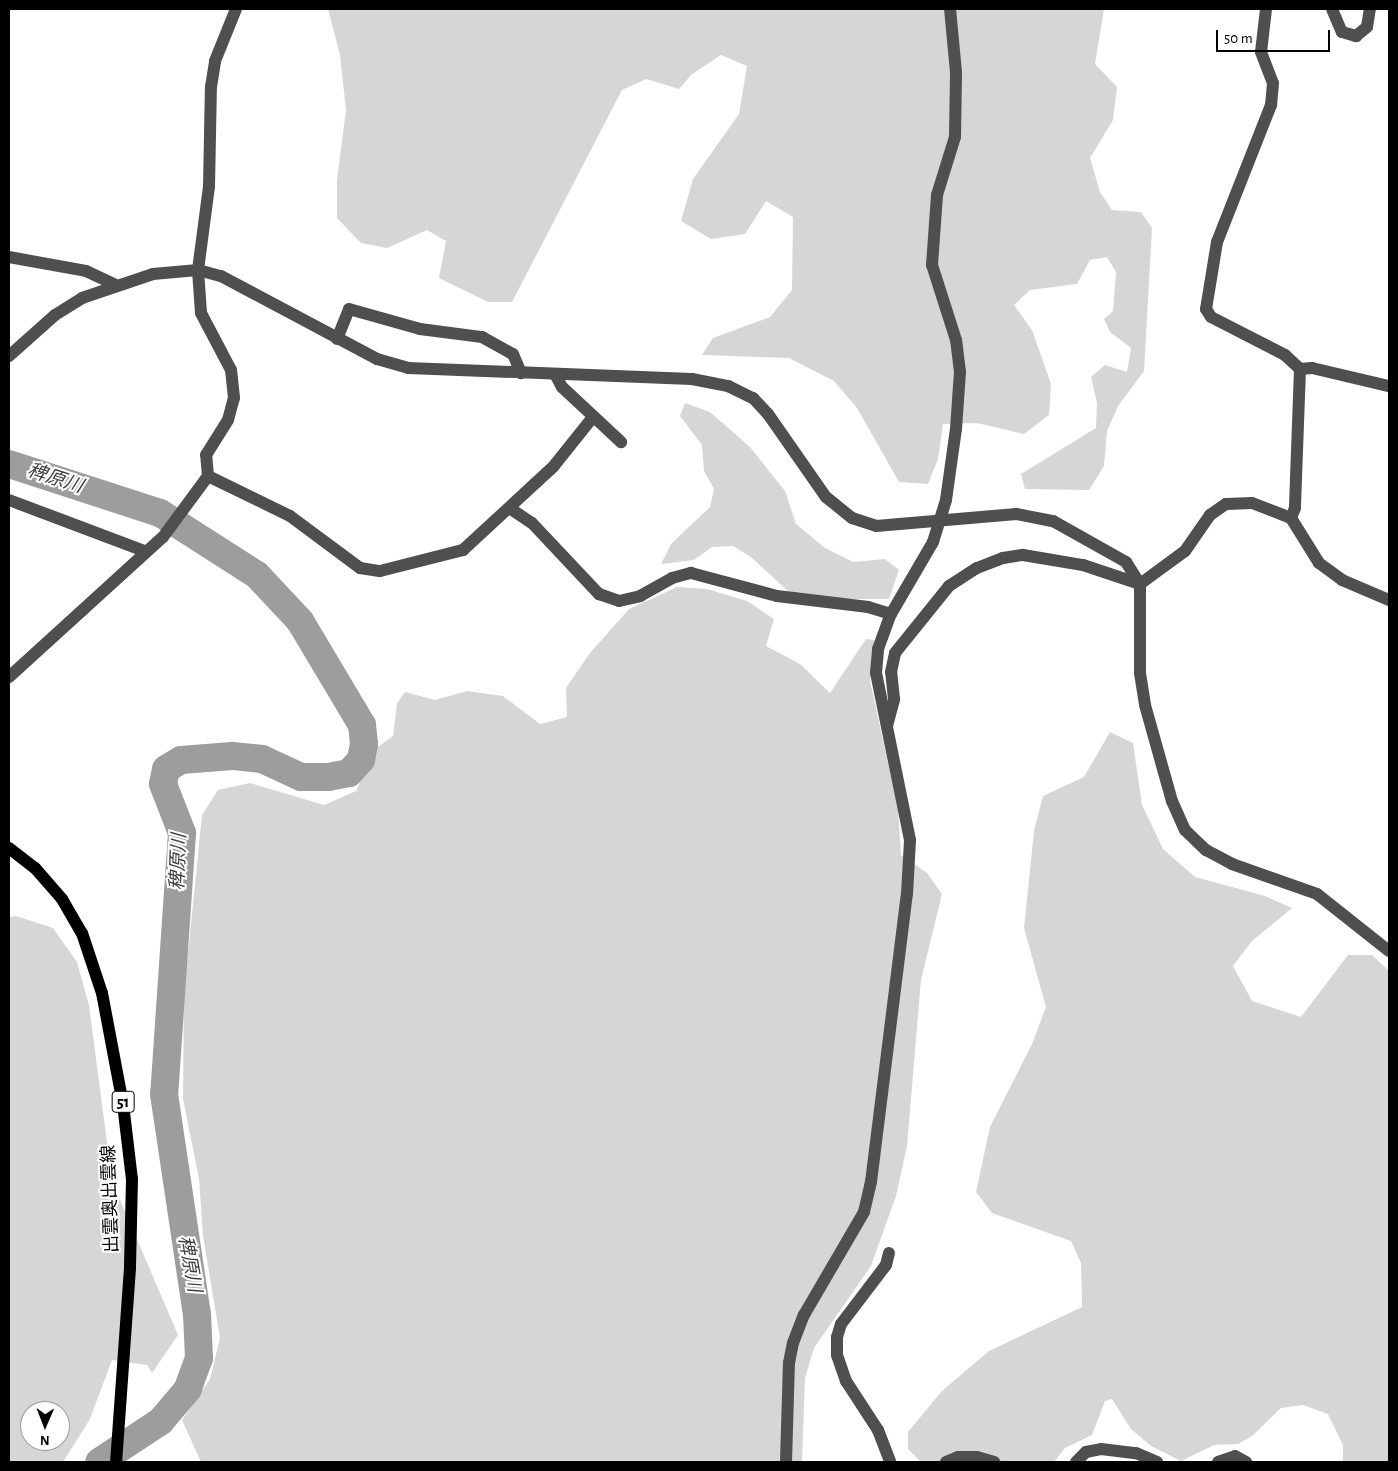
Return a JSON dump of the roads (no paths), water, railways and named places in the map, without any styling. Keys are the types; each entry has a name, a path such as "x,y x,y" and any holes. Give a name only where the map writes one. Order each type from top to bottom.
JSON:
{"main road":[{"name":"出雲奥出雲線","path":"9,848 35,868 62,899 82,933 102,993 123,1104 132,1179 116,1462"}],"street":[{"path":"9,677 145,551 163,537 208,476 206,455 228,420 234,398 231,370 201,313 194,270 209,187 211,87 215,61 236,9"},
{"path":"786,1462 788,1364 793,1343 804,1315 864,1212 871,1182 910,840 876,673 878,649 891,614 933,542 940,520 956,429 960,372 951,319 932,265 937,195 955,138 956,72 950,9"},
{"path":"1266,9 1261,52 1274,83 1271,105 1217,242 1206,309 1210,318 1285,355 1300,369 1312,368 1389,386"},
{"path":"1332,9 1342,32 1356,36 1367,27 1370,9"},
{"path":"9,257 86,271 114,284"},
{"path":"9,356 55,315 114,284 172,270 194,270 221,276 377,359 408,368 692,379 728,386 753,398 788,440 826,497 852,518 885,526 1016,514 1053,521 1126,562 1140,584 1140,673 1145,705 1172,801 1186,830 1206,850 1232,864 1317,894 1389,951"},
{"path":"337,339 348,309 420,329 482,338 513,354 521,373"},
{"path":"1291,518 1294,508 1300,369"},
{"path":"556,374 562,388 621,442"},
{"path":"208,476 290,516 360,568 380,571 463,550 511,509 553,467 593,418"},
{"path":"9,500 145,551"},
{"path":"1140,584 1185,551 1210,515 1226,504 1252,502 1291,518 1319,563 1342,580 1389,600"},
{"path":"511,509 532,523 599,594 619,601 640,596 672,578 691,573 777,596 868,607 891,614"},
{"path":"886,728 894,699 891,672 895,653 949,586 977,568 1023,555 1104,569 1140,584"},
{"path":"889,1253 886,1265 841,1324 837,1337 837,1355 846,1381 878,1430 890,1462"},
{"path":"1076,1462 1086,1452 1101,1450 1136,1453 1157,1462"},
{"path":"1218,1462 1235,1456 1246,1462"},
{"path":"946,1462 958,1457 977,1457 994,1462"}],"waterway":[{"name":"稗原川","path":"9,464 160,513 257,575 300,621 362,725 364,744 361,760 349,773 328,777 301,777 262,759 232,756 181,760 166,769 163,784 182,833 164,1094 197,1314 199,1358 188,1389 161,1421 99,1462"}]}
